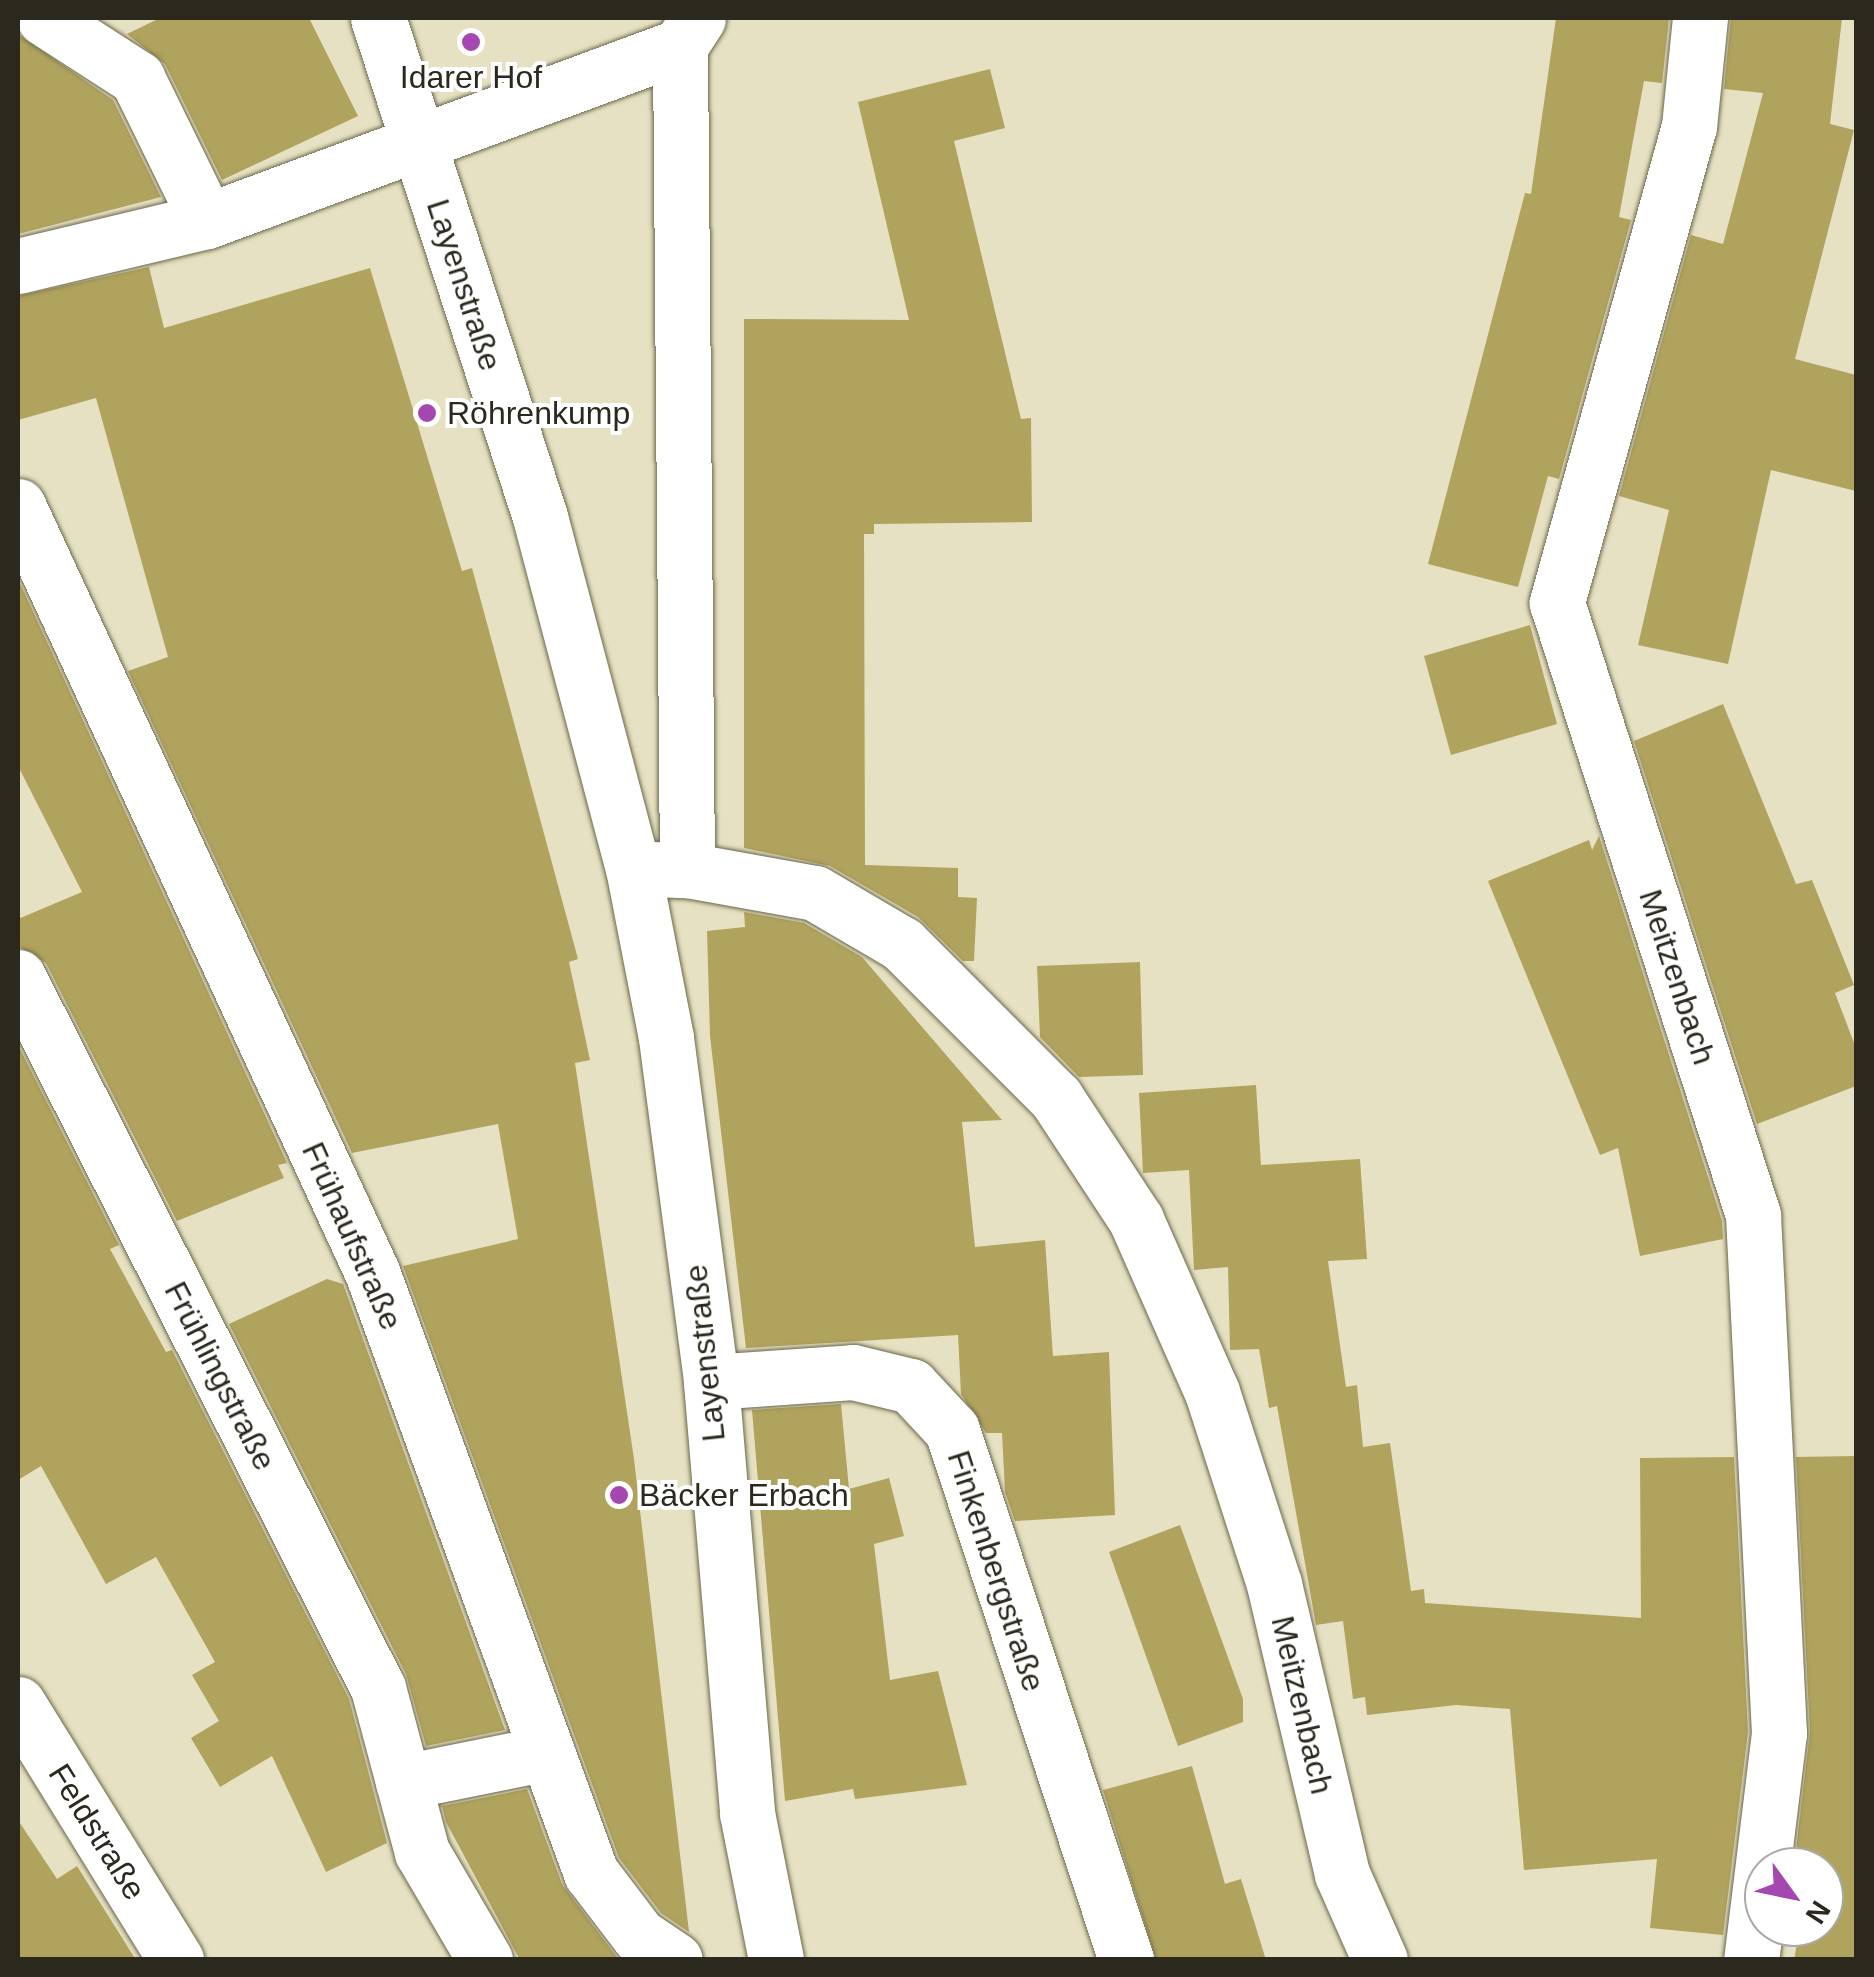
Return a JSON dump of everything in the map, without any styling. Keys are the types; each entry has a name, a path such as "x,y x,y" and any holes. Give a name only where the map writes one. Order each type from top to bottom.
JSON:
{"street":[{"path":"44,18 136,78 207,221"},
{"name":"Layenstraße","path":"378,18 540,517 633,868 666,1038 711,1382 759,1957"},
{"name":"Meitzenbach","path":"1700,18 1689,126 1557,602 1753,1215 1779,1733 1752,1960"},
{"path":"18,266 207,221 420,142 689,32 687,870 633,868"},
{"name":"Frühaufstraße","path":"18,506 36,603 372,1272 591,1873 639,1936 676,1960"},
{"name":"Meitzenbach","path":"687,870 814,893 902,944 1056,1098 1136,1220 1218,1410 1274,1584 1342,1874 1380,1960"},
{"name":"Frühlingstraße","path":"18,977 378,1688 422,1852 485,1960"},
{"name":"Finkenbergstraße","path":"711,1382 852,1372 911,1386 952,1430 1126,1960"},
{"name":"Feldstraße","path":"18,1704 176,1960"},
{"path":"403,1782 547,1754"}],"building":[{"path":"160,18 309,18 358,116 222,180 165,64 127,34"},
{"path":"1556,18 1669,18 1662,83 1644,81 1619,217 1631,220 1559,479 1548,476 1518,587 1428,564 1525,193 1531,194"},
{"path":"1731,18 1842,18 1830,124 1854,130 1795,359 1856,375 1856,491 1771,470 1728,664 1638,645 1669,510 1619,496 1691,235 1723,244 1763,93 1724,89"},
{"path":"18,34 113,100 161,197 18,234"},
{"path":"990,69 1005,128 954,141 1021,419 1031,418 1032,522 874,524 874,534 864,534 865,865 958,868 958,897 977,898 974,961 963,961 918,917 830,866 744,848 744,319 909,320 858,102"},
{"path":"149,267 164,328 370,268 462,571 472,568 578,959 569,962 590,1060 575,1063 634,1459 689,1932 661,1913 619,1858 403,1266 518,1239 498,1124 352,1153 128,671 168,657 96,398 18,420 18,296"},
{"path":"18,579 287,1163 278,1165 284,1178 177,1221 46,963 18,946 18,919 82,892 18,766"},
{"path":"1530,625 1557,724 1451,755 1424,656"},
{"path":"1723,704 1796,884 1812,880 1854,985 1835,993 1856,1048 1856,1086 1757,1124 1634,741"},
{"path":"1599,836 1722,1221 1723,1239 1640,1256 1618,1148 1600,1155 1488,881 1589,840 1592,850"},
{"path":"744,912 804,923 862,957 1002,1120 962,1122 975,1247 1045,1240 1053,1356 1109,1352 1115,1515 1015,1521 1005,1492 1002,1433 986,1433 961,1394 958,1335 746,1348 710,1036 707,931 745,927"},
{"path":"1140,962 1143,1075 1079,1077 1040,1037 1037,966"},
{"path":"18,1045 119,1245 110,1249 166,1352 172,1350 349,1699 387,1843 326,1872 272,1756 220,1787 191,1738 219,1721 192,1675 215,1662 156,1557 106,1584 41,1466 18,1480"},
{"path":"1256,1085 1261,1165 1360,1159 1367,1259 1328,1261 1346,1387 1357,1385 1363,1447 1390,1443 1411,1591 1424,1589 1425,1603 1641,1618 1640,1458 1734,1457 1748,1732 1723,1935 1650,1928 1657,1859 1524,1870 1510,1709 1456,1705 1367,1715 1365,1697 1353,1699 1343,1621 1316,1625 1277,1406 1269,1408 1259,1349 1230,1350 1228,1267 1194,1270 1189,1170 1143,1173 1139,1093"},
{"path":"327,1279 343,1284 505,1730 426,1746 406,1674 229,1324"},
{"path":"841,1404 849,1489 889,1478 904,1536 874,1544 890,1680 938,1671 967,1785 855,1799 853,1789 785,1801 752,1410"},
{"path":"1856,1456 1856,1960 1794,1960 1796,1947 1844,1947 1844,1847 1796,1847 1810,1732 1796,1457"},
{"path":"1180,1525 1243,1699 1243,1722 1178,1746 1109,1552"},
{"path":"1192,1766 1225,1884 1241,1879 1266,1960 1156,1960 1103,1790"},
{"path":"527,1789 562,1884 619,1960 520,1960 446,1822 442,1806"},
{"path":"18,1820 57,1879 77,1866 136,1960 18,1960"}],"place":[{"name":"Idarer Hof","path":"471,42"},
{"name":"Röhrenkump","path":"427,413"},
{"name":"Bäcker Erbach","path":"619,1495"}]}
